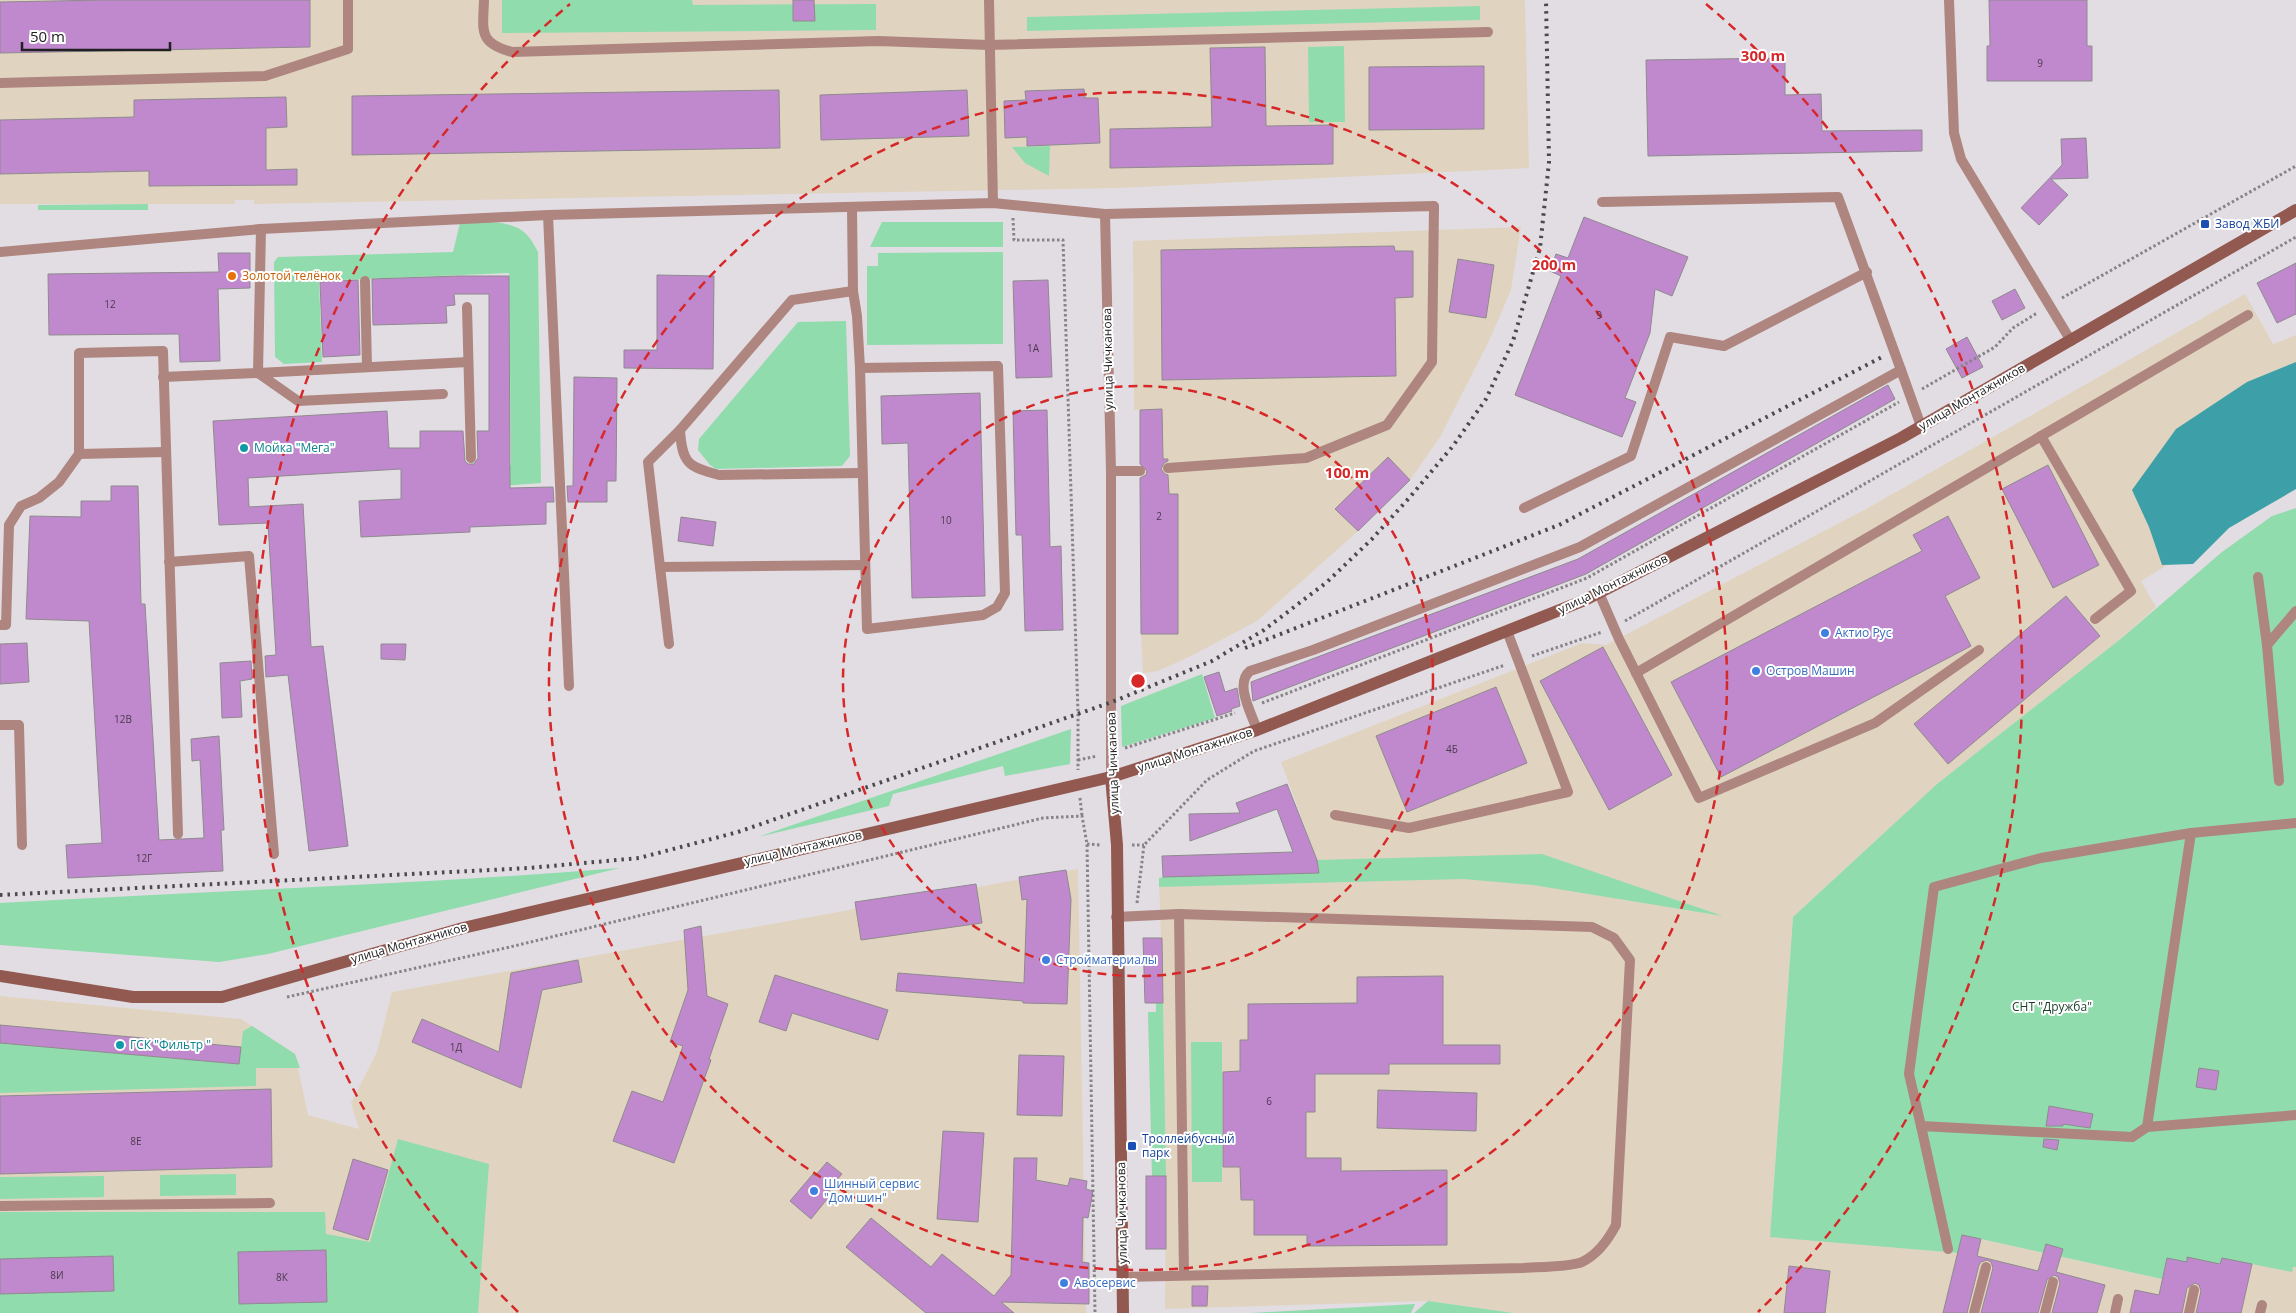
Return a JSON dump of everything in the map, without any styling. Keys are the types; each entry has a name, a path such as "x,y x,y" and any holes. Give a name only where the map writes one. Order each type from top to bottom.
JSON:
{"main road":[{"name":"улица Монтажников","path":"0,976 133,997 222,998 463,928 1078,783 1112,777 1257,730 1599,593 1921,426 2296,210"},
{"name":"улица Чичканова","path":"1112,777 1117,846 1116,917 1123,1313"}],"lane":[{"path":"0,83 265,76 348,49 348,0"},
{"path":"484,0 485,36 489,43 497,48 512,52 878,41 989,45 1488,32"},
{"path":"989,0 993,204"},
{"path":"1949,0 1954,133 1961,159 2071,341"},
{"path":"1602,202 1838,197 1921,426"},
{"path":"0,252 261,229 548,215 993,204 1105,214 1434,206 1432,362 1387,425 1306,458 1168,468"},
{"path":"852,208 853,292 857,316 860,368 867,629 983,615 997,607 1005,593 998,366 860,368"},
{"name":"улица Чичканова","path":"1105,214 1111,471 1112,777"},
{"path":"548,215 569,686"},
{"path":"258,373 261,229"},
{"path":"1524,508 1631,456 1670,337 1724,346 1866,272"},
{"path":"365,281 367,367"},
{"path":"669,644 648,462 680,430 792,300 853,292"},
{"path":"467,307 471,458"},
{"path":"1636,673 2248,315"},
{"path":"0,625 6,625 9,525 13,515 21,506 39,498 60,482 79,454 78,353 163,351 178,834"},
{"path":"163,377 468,362"},
{"path":"1257,730 1243,689 1243,680 1250,672 1313,650 1580,547 1901,370"},
{"path":"258,373 298,401 443,394"},
{"path":"680,430 681,453 699,470 719,475 862,473"},
{"path":"2041,436 2131,591 2095,619"},
{"path":"79,454 165,452"},
{"path":"1111,471 1140,471"},
{"path":"169,562 249,556 274,854"},
{"path":"660,567 865,565"},
{"path":"2258,577 2267,645 2279,781"},
{"path":"1599,593 1614,628 1698,798 1875,723 1979,650"},
{"path":"2267,645 2296,610"},
{"path":"1335,815 1410,828 1568,792 1507,631"},
{"path":"0,725 18,725 22,845"},
{"path":"1948,1249 1909,1074 1934,887 2041,858 2191,833 2296,822"},
{"path":"2147,1127 2191,833"},
{"path":"1179,914 1184,1275"},
{"path":"1116,917 1179,914 1592,927 1614,938 1630,960 1616,1225 1608,1240 1581,1263 1523,1268 1123,1277"},
{"path":"1921,1126 2132,1137 2147,1127 2296,1115"},
{"path":"0,1206 270,1203"},
{"path":"1974,1313 1986,1267"},
{"path":"2045,1313 2053,1282"},
{"path":"2188,1313 2194,1290"},
{"path":"2115,1313 2118,1299"}],"path":[{"path":"1012,205 1014,240 1063,240 1078,713 1078,783 1087,854 1095,1313"},
{"path":"1135,916 1144,845 1207,780 1254,751 1614,628 2296,237"},
{"path":"283,998 510,946 1043,818 1082,816"}],"shaded area":[{"path":"0,0 1525,0 1529,168 1118,188 254,204 254,200 235,200 235,204 0,204"},
{"path":"1521,227 1511,290 1489,341 1440,437 1410,480 1358,531 1257,621 1191,656 1158,671 1143,673 1141,634 1140,410 1134,410 1133,241"},
{"path":"2245,294 2273,344 2296,335 2296,489 2141,581 2156,607 2123,637 1937,784 1793,917 1770,1236 1958,1253 1962,1235 2162,1279 2167,1258 2187,1257 2220,1264 2222,1258 2292,1271 2293,1266 2296,1267 2296,1313 1514,1313 1428,1301 1165,1309 1166,1176 1152,1176 1148,1012 1156,1012 1156,1003 1163,1002 1159,878 1319,873 1317,860 1281,762 1582,643 1606,645 1866,509"},
{"path":"1078,869 1086,1313 0,1313 0,996 241,1019 295,1054 308,1115 359,1129 351,1103 377,1052 392,992"}],"green space":[{"path":"502,0 692,0 693,5 876,4 876,30 502,33"},
{"path":"1480,6 1480,20 1027,31 1027,17"},
{"path":"1344,46 1345,122 1309,122 1308,47"},
{"path":"1050,146 1049,176 1025,163 1012,147"},
{"path":"148,204 148,210 38,210 38,205"},
{"path":"486,222 513,226 527,235 538,252 541,483 462,489 461,466 511,465 509,273 319,281 322,362 284,364 275,357 274,262 278,257 453,252 460,223"},
{"path":"882,222 1003,222 1003,247 870,247"},
{"path":"1003,252 1003,344 867,345 867,266 878,266 878,253"},
{"path":"846,321 850,456 842,466 716,469 710,465 698,450 699,439 798,322"},
{"name":"СНТ \"Дружба\"","path":"2296,508 2296,1267 2293,1267 2292,1272 2222,1258 2220,1264 2188,1258 2187,1263 2167,1258 2162,1279 1963,1235 1958,1253 1770,1237 1793,917 1937,784 2123,637 2222,552 2272,516"},
{"path":"1202,674 1215,718 1122,747 1121,706"},
{"path":"1071,729 1070,764 1005,776 1003,766 893,794 889,806 758,837"},
{"path":"1542,854 1723,916 1533,885 1463,879 1159,887 1159,878 1163,877 1319,873 1317,860"},
{"path":"620,868 268,954 219,962 0,945 0,903 388,883"},
{"path":"1156,1003 1163,1003 1166,1176 1152,1176 1148,1012 1156,1012"},
{"path":"252,1026 295,1054 300,1068 256,1068 256,1086 0,1093 0,1043 239,1064 243,1031"},
{"path":"1191,1042 1222,1042 1222,1182 1192,1182"},
{"path":"398,1139 489,1164 478,1313 0,1313 0,1212 325,1212 326,1234 370,1242"},
{"path":"236,1174 236,1195 160,1196 160,1175"},
{"path":"104,1176 104,1197 0,1199 0,1177"},
{"path":"1428,1301 1514,1313 1414,1313"},
{"path":"1415,1304 1411,1313 1251,1313"}],"water":[{"path":"2296,362 2296,489 2229,528 2193,564 2162,565 2149,527 2132,490 2176,429 2247,382"}],"building":[{"path":"310,0 310,47 0,53 0,2"},
{"path":"793,0 814,0 815,21 793,21"},
{"path":"1989,0 2087,0 2087,46 2092,46 2092,81 1987,81 1987,46 1990,46"},
{"path":"1265,47 1266,126 1333,125 1333,164 1110,168 1110,129 1212,127 1210,48"},
{"path":"1785,58 1785,95 1821,94 1822,131 1922,130 1922,151 1648,156 1646,60"},
{"path":"1484,66 1484,129 1369,130 1369,67"},
{"path":"1084,89 1085,98 1098,98 1100,143 1027,146 1027,137 1005,138 1004,101 1026,100 1025,91"},
{"path":"779,90 780,148 352,155 352,96"},
{"path":"967,90 969,136 821,140 820,95"},
{"path":"286,97 287,127 266,128 266,170 297,169 297,185 149,186 149,171 0,174 0,120 134,117 134,100"},
{"path":"2086,138 2088,178 2051,179 2068,195 2039,225 2021,208 2062,165 2061,139"},
{"path":"1584,217 1688,257 1672,296 1655,289 1650,333 1625,398 1636,402 1622,437 1515,395 1561,276 1550,271 1556,254 1568,258"},
{"path":"1394,246 1395,251 1413,251 1413,297 1395,298 1396,376 1162,380 1161,250"},
{"path":"218,253 250,253 250,288 218,289 220,361 180,362 179,334 49,335 48,274 219,272"},
{"path":"1458,259 1494,265 1486,318 1449,312"},
{"path":"2296,263 2296,314 2277,323 2257,283"},
{"path":"657,275 714,276 713,369 624,368 624,350 657,350"},
{"path":"509,276 510,488 553,487 554,502 546,502 546,524 470,527 470,532 361,537 359,501 401,499 401,469 248,478 249,507 303,504 311,647 323,646 348,846 309,851 288,675 266,677 265,656 276,655 268,523 219,525 213,421 387,411 389,448 420,448 420,431 463,431 465,461 468,464 474,464 478,458 477,431 489,431 489,294 454,294 455,305 446,306 447,323 373,325 372,279"},
{"path":"358,280 360,355 323,357 320,282"},
{"path":"1048,280 1052,377 1016,378 1013,281"},
{"path":"2015,289 2025,308 2002,320 1992,301"},
{"path":"1967,337 1983,367 1962,378 1946,349"},
{"path":"574,377 617,378 616,481 607,481 607,502 568,502 567,486 573,486"},
{"path":"1888,385 1895,399 1586,574 1253,701 1251,682 1578,559"},
{"path":"980,393 985,596 912,598 908,443 882,444 881,396"},
{"path":"1162,409 1163,459 1168,459 1168,461 1164,463 1161,469 1168,475 1169,494 1178,494 1178,634 1141,634 1140,478 1146,475 1147,471 1140,464 1140,410"},
{"path":"1047,410 1050,547 1061,546 1063,630 1025,631 1022,535 1016,535 1013,411"},
{"path":"1388,457 1410,480 1358,531 1335,509"},
{"path":"2048,465 2099,565 2053,588 2002,489"},
{"path":"111,486 138,486 141,604 145,604 159,840 204,838 200,760 192,761 191,739 219,736 224,830 221,830 223,871 68,878 66,845 102,843 89,621 26,619 30,516 81,517 81,501 111,501"},
{"path":"1948,516 1980,578 1945,596 1971,646 1721,777 1671,682 1922,551 1913,535"},
{"path":"681,517 716,522 713,546 678,541"},
{"path":"2066,596 2100,636 1948,764 1914,724"},
{"path":"27,643 29,682 0,684 0,644"},
{"path":"381,644 406,644 405,660 381,659"},
{"path":"1603,647 1672,775 1609,810 1540,681"},
{"path":"251,661 252,679 240,681 242,717 222,718 220,663"},
{"path":"1219,672 1225,692 1237,688 1240,706 1217,716 1204,677"},
{"path":"1496,687 1527,763 1407,812 1376,736"},
{"path":"1287,784 1317,860 1319,873 1163,877 1162,856 1293,852 1277,809 1190,841 1189,814 1240,813 1236,803"},
{"path":"1066,870 1071,899 1067,1004 1023,1003 1023,1001 896,991 898,973 1024,983 1027,899 1022,900 1019,877"},
{"path":"976,884 982,923 861,940 855,902"},
{"path":"701,926 707,996 728,1004 709,1059 711,1060 674,1163 613,1141 632,1091 663,1102 683,1046 670,1042 688,990 684,930"},
{"path":"1143,938 1162,938 1163,1003 1145,1003"},
{"path":"578,960 582,982 542,990 521,1088 412,1042 422,1019 499,1052 511,973"},
{"path":"775,975 888,1010 878,1040 792,1013 786,1031 759,1022"},
{"path":"1443,976 1443,1045 1500,1045 1500,1064 1389,1064 1389,1074 1315,1074 1315,1112 1306,1112 1306,1158 1341,1158 1341,1171 1447,1170 1447,1245 1307,1246 1307,1235 1254,1235 1254,1200 1241,1200 1240,1167 1223,1167 1223,1072 1240,1071 1240,1040 1248,1040 1248,1004 1357,1003 1357,977"},
{"name":"ГСК \"Фильтр \"","path":"0,1025 241,1047 239,1064 0,1043"},
{"path":"1019,1055 1064,1056 1062,1116 1017,1115"},
{"path":"2199,1068 2219,1071 2216,1090 2196,1087"},
{"path":"271,1089 272,1167 0,1174 0,1096"},
{"path":"1378,1090 1477,1093 1476,1131 1377,1128"},
{"path":"2049,1106 2093,1114 2090,1128 2063,1124 2063,1126 2046,1126"},
{"path":"943,1131 984,1133 978,1222 937,1219"},
{"path":"2044,1139 2059,1140 2057,1150 2043,1147"},
{"path":"1014,1158 1037,1158 1036,1180 1068,1186 1070,1178 1087,1181 1086,1189 1093,1191 1088,1218 1083,1217 1082,1262 1089,1263 1089,1304 1001,1302 1014,1313 926,1313 846,1247 871,1218 931,1267 942,1254 994,1296 1011,1275"},
{"path":"353,1159 388,1170 368,1240 333,1229"},
{"name":"Шинный сервис \"Дом шин\"","path":"827,1162 842,1174 828,1190 832,1193 811,1219 790,1201 813,1174 815,1176"},
{"path":"1146,1176 1166,1176 1166,1249 1146,1249"},
{"path":"1962,1235 1981,1239 1977,1256 2038,1271 2046,1244 2063,1249 2056,1272 2105,1285 2097,1313 2052,1313 2060,1283 2058,1277 2054,1275 2047,1280 2038,1313 1981,1313 1993,1268 1991,1262 1987,1260 1979,1265 1967,1313 1943,1313"},
{"path":"326,1250 327,1302 239,1304 238,1252"},
{"path":"113,1256 114,1291 0,1294 0,1259"},
{"path":"2187,1257 2220,1264 2222,1258 2252,1264 2241,1313 2196,1313 2201,1291 2199,1285 2195,1283 2187,1288 2182,1313 2130,1313 2135,1290 2159,1295 2167,1258 2187,1262"},
{"path":"1789,1266 1830,1271 1825,1313 1784,1313"},
{"path":"1192,1286 1208,1286 1207,1306 1192,1306"}],"railway":[{"path":"0,895 529,868 639,858 738,832 1112,702 1212,661 1264,630 1327,582 1372,539 1453,446 1486,399 1513,341 1540,248 1549,162 1546,0"},
{"path":"1245,648 1559,525 1882,357"}],"place":[{"name":"Завод ЖБИ","path":"2205,224"},
{"name":"Золотой телёнок","path":"232,276"},
{"name":"Мойка \"Мега\"","path":"244,448"},
{"name":"Актио Рус","path":"1825,633"},
{"name":"Остров Машин","path":"1756,671"},
{"name":"Стройматериалы","path":"1046,960"},
{"name":"ГСК \"Фильтр \"","path":"120,1045"},
{"name":"Троллейбусный парк","path":"1132,1146"},
{"name":"Шинный сервис \"Дом шин\"","path":"814,1191"},
{"name":"Авосервис","path":"1064,1283"}]}
